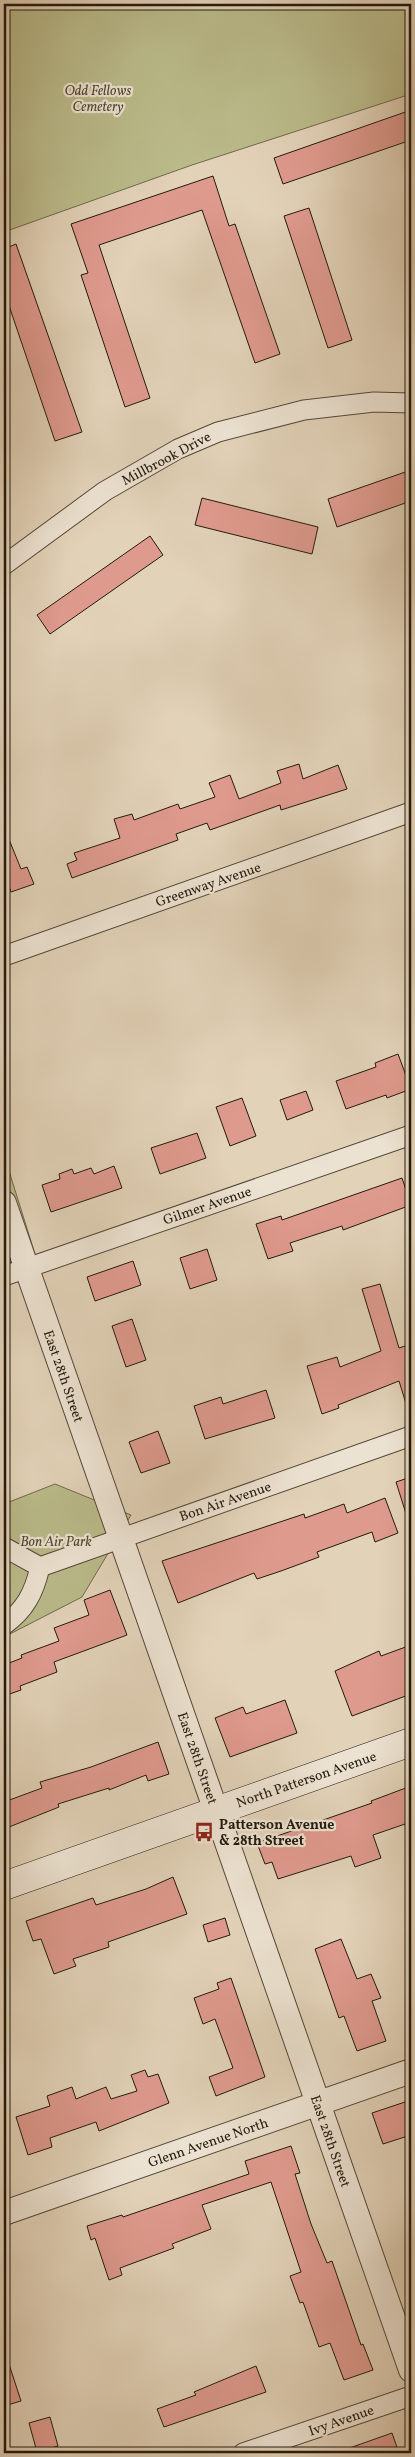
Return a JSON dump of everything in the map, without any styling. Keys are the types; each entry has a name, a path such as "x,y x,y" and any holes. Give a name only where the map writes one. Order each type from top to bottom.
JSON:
{"main road":[{"name":"North Patterson Avenue","path":"4,1886 411,1742"}],"street":[{"name":"Millbrook Drive","path":"4,565 105,491 178,449 218,432 304,410 374,402 411,403"},
{"name":"Greenway Avenue","path":"4,956 411,812"},
{"name":"Gilmer Avenue","path":"4,1276 411,1135"},
{"name":"East 28th Street","path":"4,1203 411,2370"},
{"name":"Bon Air Avenue","path":"40,1567 411,1436"},
{"path":"4,1547 40,1567 35,1590 27,1604 4,1625"},
{"name":"Glenn Avenue North","path":"4,2214 411,2071"},
{"name":"Ivy Avenue","path":"243,2453 411,2396"}],"green space":[{"name":"Odd Fellows Cemetery","path":"4,4 407,4 411,16 411,94 192,165 4,232"},
{"path":"4,1155 35,1254 4,1265"},
{"name":"Bon Air Park","path":"55,1484 131,1515 82,1597 4,1637 4,1504"}],"building":[{"path":"411,110 411,140 283,184 274,158"},
{"path":"213,176 229,226 235,224 280,354 255,363 202,210 99,245 150,398 125,407 81,275 88,273 71,224"},
{"path":"309,208 352,340 328,348 284,216"},
{"path":"16,244 82,432 55,441 4,291 4,249"},
{"path":"411,470 411,501 337,527 328,499"},
{"path":"202,498 318,527 312,554 195,525"},
{"path":"150,536 163,555 50,634 37,615"},
{"path":"299,764 303,779 338,765 347,789 281,810 280,805 210,830 207,823 176,834 178,840 72,878 67,864 77,860 74,853 120,838 114,819 132,814 134,820 178,804 180,809 215,797 209,783 230,775 239,799 281,783 277,771"},
{"path":"4,827 21,869 27,867 34,884 11,892 4,873"},
{"path":"398,1054 411,1089 387,1098 386,1095 346,1109 336,1081 376,1067 375,1063"},
{"path":"306,1091 313,1110 287,1120 280,1100"},
{"path":"242,1098 256,1136 230,1146 216,1107"},
{"path":"197,1133 206,1158 160,1174 151,1148"},
{"path":"114,1166 122,1188 51,1212 42,1185 60,1179 59,1174 72,1169 74,1174 91,1168 94,1174"},
{"path":"402,1178 411,1205 343,1230 342,1226 290,1243 293,1251 268,1259 256,1224 281,1216 282,1220"},
{"path":"207,1249 217,1280 190,1289 180,1258"},
{"path":"133,1261 141,1285 95,1301 87,1277"},
{"path":"380,1284 399,1348 411,1344 411,1409 408,1410 399,1381 338,1405 339,1408 322,1414 307,1366 337,1357 340,1367 381,1351 362,1289"},
{"path":"132,1319 146,1360 126,1367 112,1326"},
{"path":"266,1390 275,1418 205,1439 194,1406 221,1397 223,1404"},
{"path":"158,1431 170,1463 141,1473 129,1442"},
{"path":"411,1477 411,1520 408,1520 396,1482"},
{"path":"385,1498 398,1533 375,1542 372,1532 317,1552 319,1557 281,1571 257,1579 254,1573 178,1603 162,1561 304,1514 305,1518 344,1504 347,1513"},
{"path":"110,1590 127,1635 54,1662 57,1672 20,1686 21,1690 4,1696 4,1665 22,1658 21,1655 59,1641 54,1628 89,1615 84,1600"},
{"path":"411,1645 411,1694 352,1716 335,1671 379,1651 381,1656"},
{"path":"285,1700 297,1733 230,1757 215,1718 243,1707 246,1714"},
{"path":"158,1742 169,1774 148,1781 146,1775 109,1790 109,1788 58,1804 59,1807 4,1829 4,1802 42,1788 40,1782 91,1767"},
{"path":"411,1786 411,1822 373,1835 381,1858 355,1867 351,1856 278,1879 272,1862 265,1864 257,1843 372,1803 371,1801"},
{"path":"173,1877 187,1914 108,1942 109,1947 73,1959 76,1966 54,1974 41,1939 33,1941 26,1921 93,1898 96,1905 146,1889"},
{"path":"225,1918 230,1935 208,1942 203,1925"},
{"path":"341,1939 357,1979 371,1974 381,1998 372,2001 386,2041 357,2051 344,2016 339,2018 315,1949"},
{"path":"231,1978 265,2077 216,2096 209,2077 233,2068 215,2019 203,2024 194,1998 219,1989 217,1983"},
{"path":"145,2070 148,2077 158,2074 169,2103 99,2131 96,2122 50,2138 52,2147 28,2155 16,2117 50,2106 47,2096 72,2087 76,2099 106,2087 111,2099 137,2091 131,2075"},
{"path":"411,2100 411,2135 383,2144 372,2113"},
{"path":"291,2146 300,2173 295,2174 311,2224 327,2263 332,2261 361,2345 363,2344 373,2370 344,2380 330,2343 319,2347 303,2302 300,2303 290,2276 301,2272 271,2182 202,2205 211,2229 172,2244 174,2248 120,2268 122,2275 109,2280 95,2238 91,2240 87,2226 122,2215 123,2217 249,2174 245,2161"},
{"path":"4,2358 7,2358 21,2401 4,2406"},
{"path":"256,2366 266,2392 164,2427 157,2409 196,2395 194,2392"},
{"path":"50,2417 58,2446 37,2452 29,2423"},
{"path":"392,2433 399,2453 342,2453 341,2451"}],"place":[{"name":"Patterson Avenue & 28th Street","path":"204,1832"}]}
